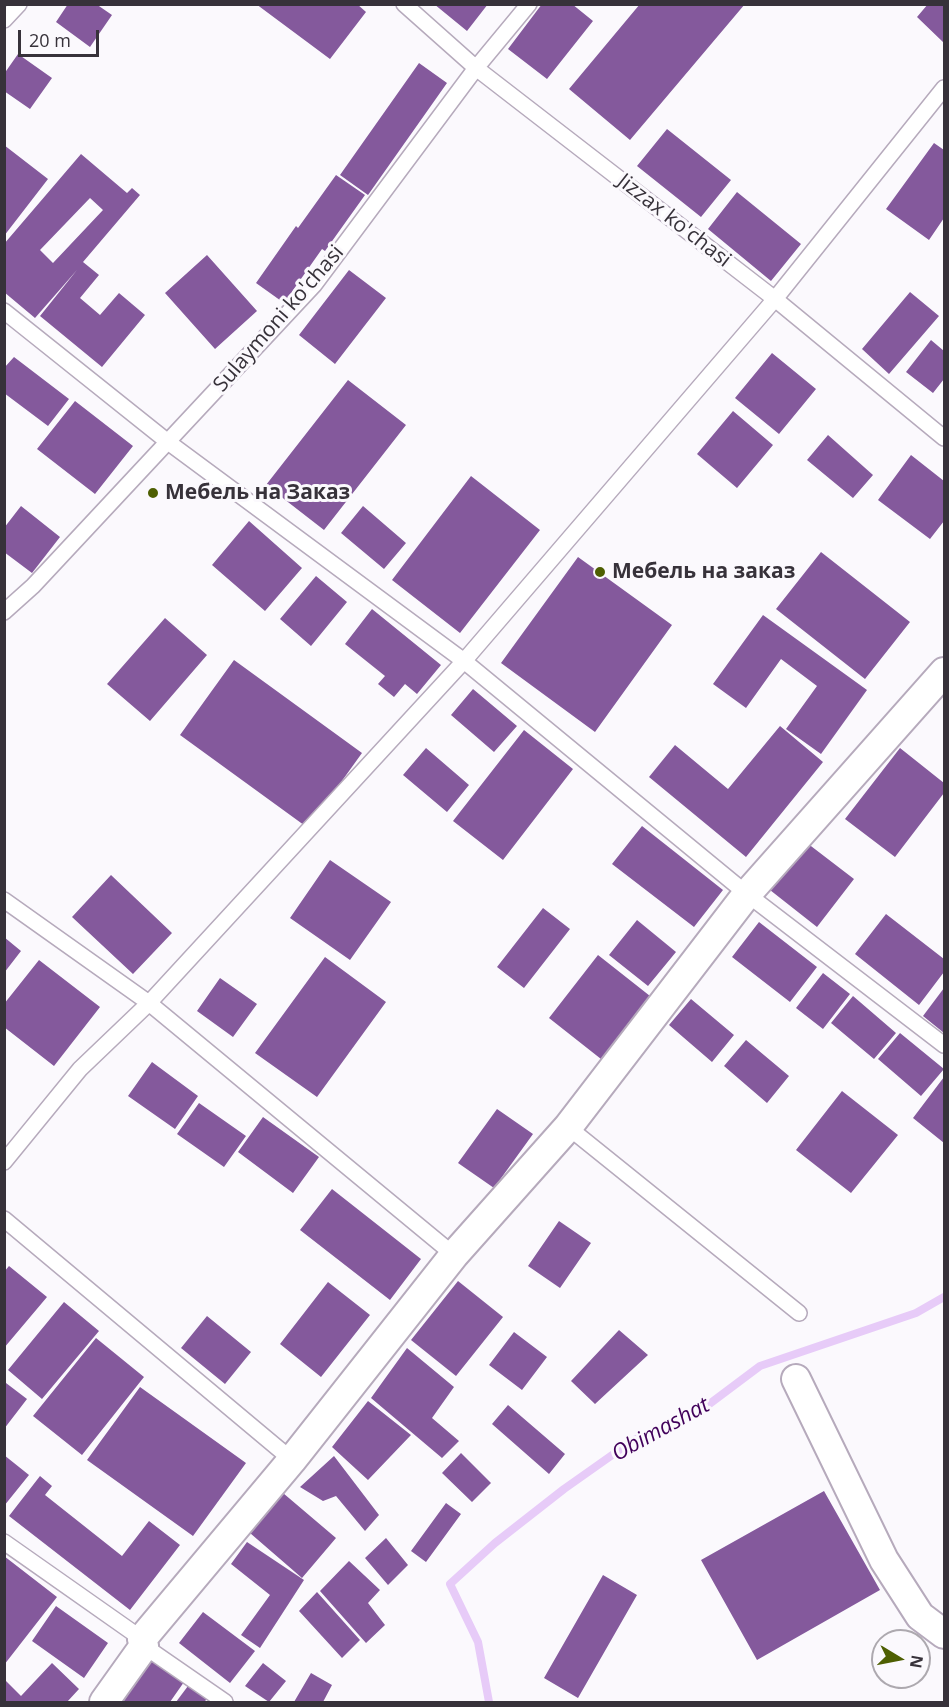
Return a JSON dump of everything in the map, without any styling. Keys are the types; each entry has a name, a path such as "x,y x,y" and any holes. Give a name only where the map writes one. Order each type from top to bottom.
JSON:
{"street":[{"path":"104,1702 143,1643 292,1460 454,1255 568,1127 747,894 945,672"},
{"path":"796,1379 884,1560 921,1617 945,1634"}],"lane":[{"path":"4,21 19,4"},
{"name":"Jizzax ko'chasi","path":"404,4 476,68 775,299 945,438"},
{"name":"Sulaymoni ko'chasi","path":"4,612 33,586 314,285 476,68 529,4"},
{"path":"4,1162 80,1069 148,1003 464,661 775,299 945,88"},
{"path":"4,311 168,442 464,661 747,894 945,1045"},
{"path":"4,900 148,1003 454,1255"},
{"path":"568,1127 799,1313"},
{"path":"4,1220 292,1460"},
{"path":"4,1542 225,1702"}],"building":[{"path":"68,4 96,4 112,15 90,47 56,22"},
{"path":"256,4 357,4 366,12 330,59"},
{"path":"434,4 488,4 467,31"},
{"path":"542,4 572,4 593,21 547,79 508,49"},
{"path":"640,4 745,4 630,140 569,89"},
{"path":"928,4 944,4 944,43 917,17"},
{"path":"18,54 52,78 30,109 4,91 4,74"},
{"path":"419,63 447,83 368,195 340,175"},
{"path":"667,129 731,180 701,217 637,166"},
{"path":"934,143 944,150 944,218 929,240 886,209"},
{"path":"4,145 48,179 4,236"},
{"path":"81,154 127,193 132,188 140,195 83,262 99,275 80,298 100,315 119,293 145,315 102,367 40,316 77,270 35,318 4,292 4,244","holes":["90,198 103,210 53,263 40,250"]},
{"path":"336,175 365,195 325,251 322,249 284,303 256,283"},
{"path":"737,192 801,244 771,281 708,229"},
{"path":"207,255 257,311 215,349 165,293"},
{"path":"349,270 386,298 335,364 299,335"},
{"path":"910,292 939,316 889,374 862,349"},
{"path":"931,340 944,351 944,379 933,393 906,372"},
{"path":"772,353 816,389 779,434 735,398"},
{"path":"14,357 69,399 48,426 4,393 4,368"},
{"path":"348,380 406,425 324,530 266,485"},
{"path":"75,401 133,446 95,494 37,449"},
{"path":"733,411 773,445 737,488 697,454"},
{"path":"828,435 873,475 853,498 807,460"},
{"path":"911,455 944,481 944,521 930,539 878,500"},
{"path":"471,476 540,530 460,633 392,580"},
{"path":"21,506 60,537 32,573 4,552 4,528"},
{"path":"363,506 406,543 384,569 341,533"},
{"path":"249,521 302,568 265,611 212,565"},
{"path":"821,552 910,622 865,679 776,609"},
{"path":"578,557 672,625 595,732 501,663"},
{"path":"316,576 347,602 311,646 280,619"},
{"path":"372,609 441,665 417,694 405,684 394,697 378,684 385,676 345,644"},
{"path":"763,615 867,690 821,754 786,729 817,686 781,659 746,708 713,684"},
{"path":"165,618 207,655 150,721 107,684"},
{"path":"234,660 362,753 308,828 180,735"},
{"path":"473,689 517,726 494,752 451,715"},
{"path":"780,726 823,762 746,857 649,777 675,745 728,789"},
{"path":"524,730 573,769 503,860 453,821"},
{"path":"426,748 469,785 447,812 403,775"},
{"path":"900,748 944,783 944,793 895,857 845,819"},
{"path":"642,826 723,890 694,927 612,864"},
{"path":"807,843 854,879 817,927 770,890"},
{"path":"330,860 391,902 350,960 290,918"},
{"path":"111,875 172,933 133,974 72,917"},
{"path":"543,908 570,929 524,988 497,967"},
{"path":"886,914 944,959 944,972 919,1005 855,954"},
{"path":"637,920 676,952 648,986 609,955"},
{"path":"759,922 817,967 790,1002 732,957"},
{"path":"4,937 21,951 4,973"},
{"path":"598,955 650,996 601,1059 549,1018"},
{"path":"325,957 386,1002 317,1097 255,1053"},
{"path":"39,960 100,1007 54,1066 4,1027 4,1004"},
{"path":"823,973 850,994 823,1029 796,1008"},
{"path":"220,978 257,1004 233,1037 197,1011"},
{"path":"944,988 944,1033 923,1016"},
{"path":"853,996 896,1033 874,1059 831,1023"},
{"path":"691,999 734,1035 712,1062 669,1025"},
{"path":"900,1033 944,1069 921,1096 878,1059"},
{"path":"746,1040 789,1076 767,1103 724,1066"},
{"path":"152,1062 198,1096 175,1129 128,1096"},
{"path":"944,1077 944,1143 913,1118"},
{"path":"842,1091 898,1135 851,1193 796,1150"},
{"path":"199,1103 246,1136 224,1167 177,1134"},
{"path":"497,1109 533,1134 494,1188 458,1163"},
{"path":"263,1117 319,1157 293,1193 238,1152"},
{"path":"332,1189 421,1259 390,1300 300,1230"},
{"path":"559,1221 591,1243 560,1288 528,1266"},
{"path":"9,1266 47,1297 4,1348 4,1272"},
{"path":"458,1281 503,1317 456,1376 411,1340"},
{"path":"328,1282 370,1315 321,1377 280,1344"},
{"path":"64,1302 99,1331 42,1399 8,1370"},
{"path":"207,1316 251,1352 225,1384 181,1348"},
{"path":"619,1330 648,1355 595,1404 571,1381"},
{"path":"514,1332 547,1357 522,1390 489,1365"},
{"path":"96,1338 144,1377 82,1455 33,1416"},
{"path":"407,1348 454,1387 432,1418 459,1441 442,1458 371,1398"},
{"path":"6,1383 27,1399 4,1429 4,1385"},
{"path":"140,1387 246,1463 193,1536 87,1460"},
{"path":"368,1401 411,1435 368,1480 332,1447"},
{"path":"508,1405 565,1454 549,1474 492,1424"},
{"path":"461,1453 491,1483 472,1502 442,1473"},
{"path":"4,1455 29,1475 4,1506"},
{"path":"334,1456 379,1515 365,1531 336,1496 323,1501 300,1487"},
{"path":"40,1476 52,1486 45,1495 122,1556 149,1521 180,1545 130,1610 9,1516"},
{"path":"824,1491 880,1590 757,1660 701,1560"},
{"path":"283,1493 336,1538 302,1578 250,1533"},
{"path":"446,1503 461,1514 426,1562 411,1551"},
{"path":"386,1538 408,1565 388,1585 365,1558"},
{"path":"247,1542 304,1580 260,1648 241,1635 270,1595 231,1564"},
{"path":"4,1556 57,1597 4,1665"},
{"path":"349,1561 380,1590 368,1603 385,1625 366,1643 320,1591"},
{"path":"603,1575 637,1595 578,1698 544,1678"},
{"path":"317,1592 360,1640 342,1658 299,1611"},
{"path":"56,1606 108,1643 84,1678 32,1641"},
{"path":"203,1612 255,1651 230,1683 179,1643"},
{"path":"150,1660 184,1682 170,1702 122,1702"},
{"path":"52,1663 79,1689 67,1702 5,1702 5,1680 21,1696"},
{"path":"263,1663 286,1681 269,1702 245,1686"},
{"path":"311,1673 332,1685 323,1702 294,1702"},
{"path":"188,1686 207,1699 204,1702 176,1702"}],"waterway":[{"name":"Obimashat","path":"489,1702 478,1642 450,1584 495,1543 564,1489 632,1441 704,1408 760,1366 916,1313 944,1297"}],"place":[{"name":"Мебель на Заказ","path":"153,493"},
{"name":"Мебель на заказ","path":"600,572"}]}
